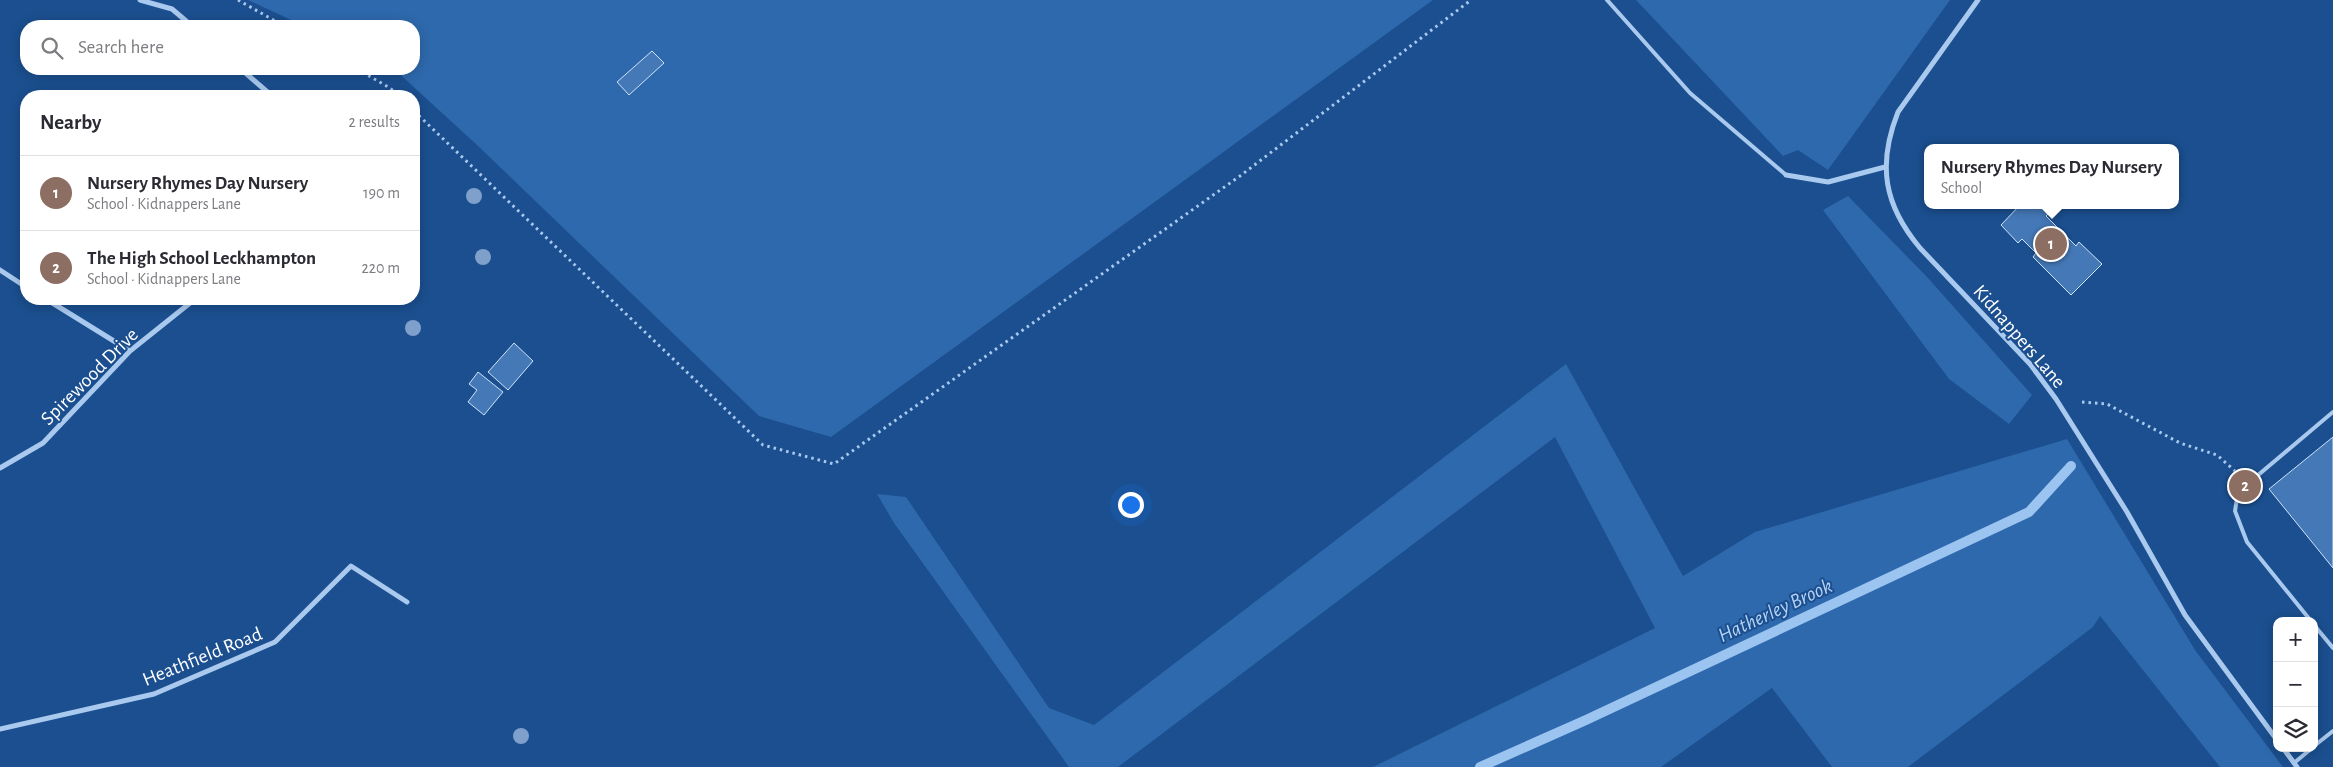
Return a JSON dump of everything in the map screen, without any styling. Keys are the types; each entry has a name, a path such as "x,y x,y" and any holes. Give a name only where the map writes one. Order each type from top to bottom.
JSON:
{"street":[{"path":"140,0 172,9 185,20"},
{"name":"Kidnappers Lane","path":"1978,0 1898,112 1886,148 1885,167 1888,190 1895,211 1906,231 2030,364 2056,399 2127,512 2185,615 2273,735"},
{"path":"248,75 265,90"},
{"path":"1786,175 1828,182 1885,167"},
{"path":"0,270 20,283"},
{"path":"56,305 130,351"},
{"name":"Spirewood Drive","path":"0,468 43,443 130,351 188,305"},
{"name":"Heathfield Road","path":"0,729 154,694 275,642 351,566 407,602"},
{"path":"2286,752 2295,765"}],"lane":[{"path":"1607,0 1690,93 1786,175"},
{"path":"2308,617 2247,542 2235,511 2238,492 2333,412"},
{"path":"2318,630 2333,648"},
{"path":"2318,743 2333,731"},
{"path":"2295,765 2308,752"}],"path":[{"path":"238,0 273,20"},
{"path":"420,117 763,445 834,464 1240,176 1471,0"},
{"path":"367,75 392,90"},
{"path":"2107,404 2180,443 2217,455 2248,482"}],"shaded area":[{"path":"248,0 1433,0 831,437 759,416 477,145 420,93 420,90 417,90 401,75 420,75 420,20 291,20"},
{"path":"1636,0 1950,0 1828,170 1798,150 1783,156"},
{"path":"1848,196 1928,278 2032,395 2009,424 1949,379 1823,210"},
{"path":"1566,364 1683,576 1755,532 2067,439 2195,650 2283,767 2220,767 2100,616 2093,627 1908,767 1832,767 1772,688 1661,767 1373,767 1655,628 1555,437 1118,767 1069,767 894,523 877,494 906,497 1049,708 1094,725"}],"building":[{"path":"652,51 664,63 629,95 617,82"},
{"path":"2016,209 2047,209 2050,212 2046,216 2076,246 2079,242 2102,264 2071,295 2033,257 2036,253 2022,239 2018,243 2001,225"},
{"path":"514,343 533,361 508,390 488,372"},
{"path":"478,372 503,392 484,415 468,402 477,390 469,384"},
{"path":"2333,437 2333,568 2269,489"}],"waterway":[{"name":"Hatherley Brook","path":"1480,767 1586,720 2029,512 2071,466"}],"place":[{"name":"Nursery Rhymes Day Nursery","path":"2051,244"},
{"name":"The High School Leckhampton","path":"2245,486"}]}
